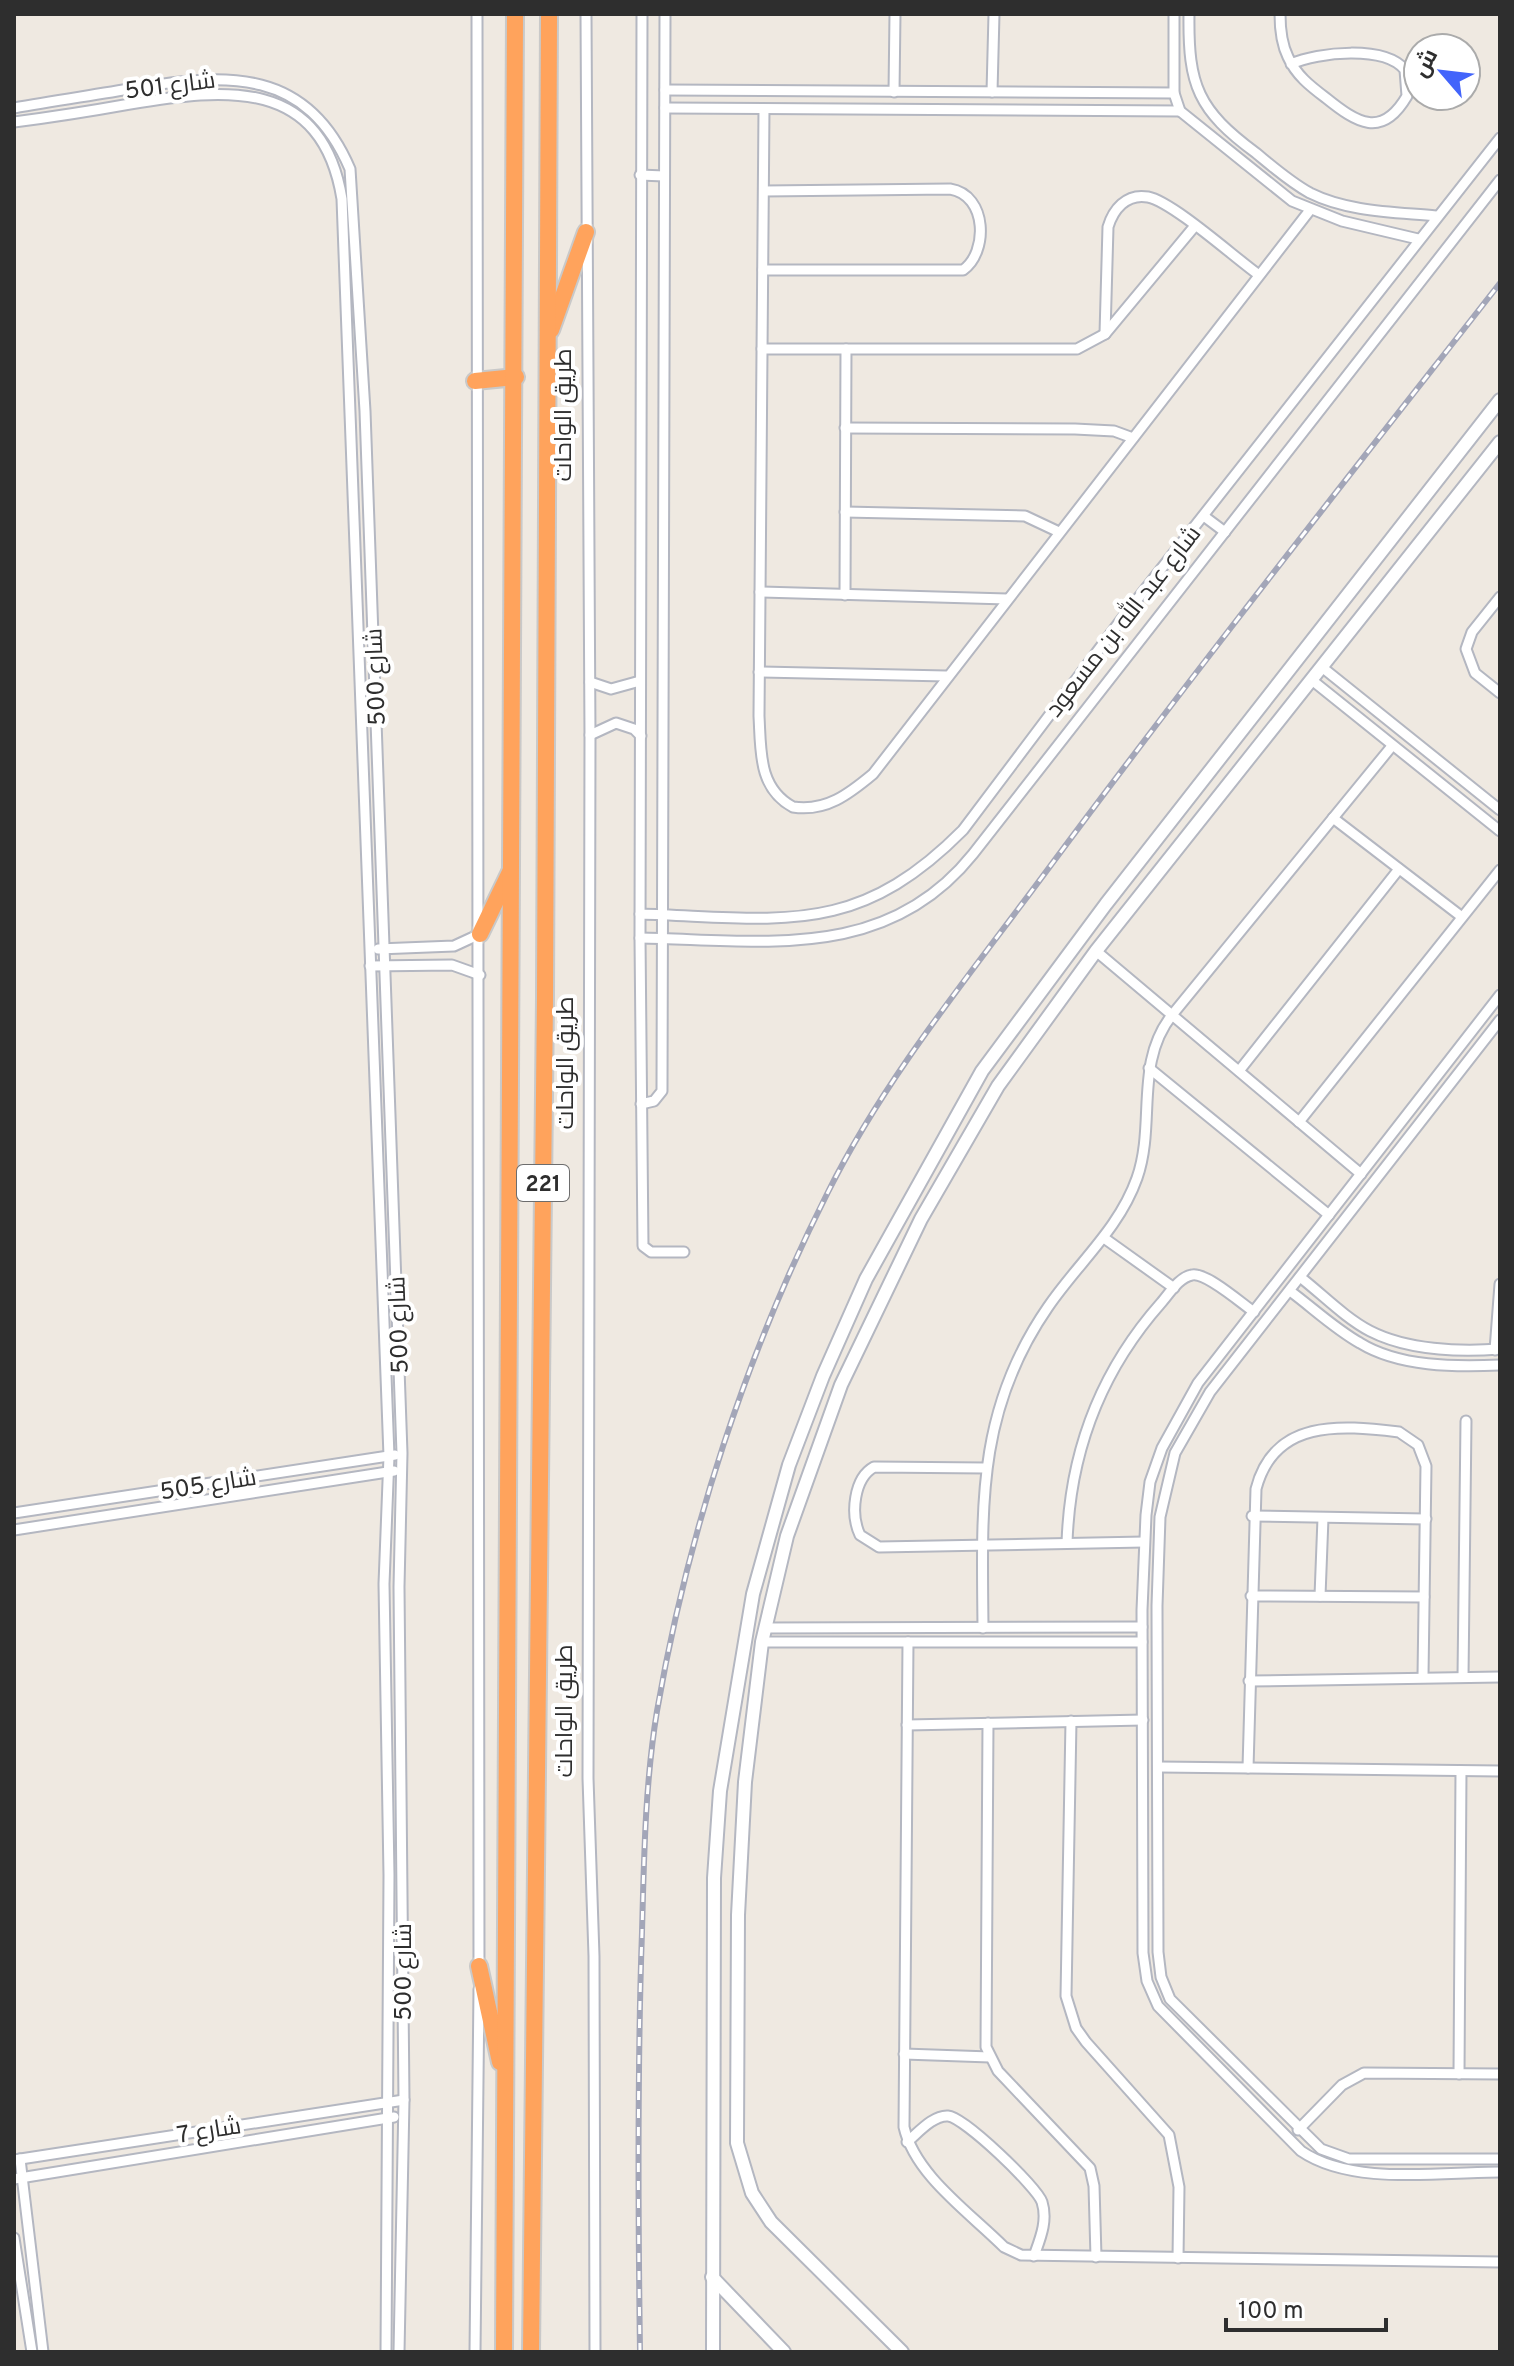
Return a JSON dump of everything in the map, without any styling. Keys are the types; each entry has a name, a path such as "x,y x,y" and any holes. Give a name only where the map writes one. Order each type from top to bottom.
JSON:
{"highway":[{"name":"طريق الواحات","path":"504,2352 516,377 515,14"},
{"name":"طريق الواحات","path":"531,2352 545,982 549,14"},
{"path":"546,343 586,232"},
{"path":"475,381 516,377"},
{"path":"480,934 512,867"},
{"path":"479,1966 507,2092"}],"street":[{"path":"475,2352 479,1966 480,975 475,381 477,14"},
{"name":"طريق الواحات","path":"586,14 590,682 588,1778 594,1956 595,2352"},
{"path":"642,14 640,938 643,1246 651,1252 684,1252"},
{"path":"641,1104 654,1101 662,1091 665,14"},
{"path":"894,92 895,14"},
{"path":"992,92 994,14"},
{"path":"1174,14 1174,93 1180,111 1292,201 1310,210 1418,239"},
{"path":"1189,14 1188,55 1200,99 1213,118 1253,152 1298,186 1331,201 1436,216"},
{"path":"1280,14 1282,43 1291,64 1311,87 1360,122 1371,123 1392,116 1407,96 1408,78 1391,58 1323,55 1291,64"},
{"name":"شارع 501","path":"14,108 154,85 237,78 274,88 308,108 334,136 350,169 359,298"},
{"path":"665,90 1174,93"},
{"name":"شارع 501","path":"14,122 170,97 236,93 269,100 299,118 322,142 338,173 342,199 345,298"},
{"path":"665,108 1180,111"},
{"path":"764,109 759,672 763,768 770,788 793,807 808,810 837,801 873,774 1310,210"},
{"name":"شارع عبد الله بن مسعود","path":"640,914 787,918 820,915 874,898 913,876 963,830 1121,620 1500,138"},
{"path":"1244,164 1253,152"},
{"path":"338,173 350,169"},
{"path":"640,175 664,176"},
{"name":"شارع عبد الله بن مسعود","path":"640,938 801,943 832,938 892,918 920,902 968,861 1142,634 1500,180"},
{"path":"763,270 963,270 973,263 978,253 979,211 973,199 963,191 950,189 764,191"},
{"path":"1105,334 1108,227 1112,214 1121,203 1148,197 1259,275"},
{"path":"762,349 1077,349 1105,334 1194,227"},
{"path":"345,298 359,298"},
{"name":"شارع 500","path":"345,298 389,1456 384,1584 389,2102 386,2352"},
{"name":"شارع 500","path":"359,298 402,1453 399,1587 404,2100 399,2352"},
{"path":"845,595 846,349"},
{"path":"713,2352 714,1878 720,1791 742,1643 769,1533 806,1418 866,1279 982,1071 1029,1006 1500,400"},
{"path":"845,428 1075,429 1114,431 1133,438"},
{"path":"902,2352 760,2206 740,2161 736,2121 738,1915 744,1791 762,1642 787,1536 841,1385 940,1185 998,1086 1096,951 1500,442"},
{"path":"1447,468 1468,484"},
{"path":"355,512 369,512"},
{"path":"845,512 1025,516 1059,532"},
{"path":"1205,517 1225,532"},
{"path":"760,592 1007,599"},
{"path":"1500,597 1472,632 1466,649 1471,668 1500,693"},
{"path":"1323,668 1500,810"},
{"path":"759,672 946,676"},
{"path":"590,682 611,689 640,681"},
{"path":"1313,681 1500,831"},
{"path":"361,718 376,717"},
{"path":"590,735 606,724 616,723 634,729 641,736"},
{"path":"983,1628 985,1468 1005,1393 1023,1350 1073,1272 1104,1238 1124,1208 1138,1176 1145,1141 1149,1068 1156,1039 1172,1015 1392,746"},
{"path":"364,800 379,799"},
{"path":"1333,818 1462,917"},
{"path":"1239,1071 1399,869"},
{"path":"1299,1122 1500,870"},
{"path":"369,949 454,946 480,934"},
{"path":"1096,951 1361,1174"},
{"path":"370,966 456,965 480,975"},
{"path":"1500,995 1176,1417 1150,1482 1144,1542 1142,1627 1143,1953 1147,1981 1164,2015 1301,2151 1315,2161 1348,2172 1500,2172"},
{"path":"1029,1006 1046,1019"},
{"path":"1500,1020 1210,1392 1175,1453 1160,1517 1157,1590 1161,1977 1175,2006 1298,2130 1334,2155 1395,2159 1500,2159"},
{"path":"374,1056 389,1056"},
{"path":"1149,1068 1329,1215"},
{"path":"1104,1238 1174,1288"},
{"path":"1067,1543 1072,1481 1088,1422 1123,1351 1174,1288 1184,1278 1198,1275 1254,1312"},
{"path":"1300,1277 1368,1330 1390,1338 1436,1347 1498,1350 1500,1284"},
{"path":"1290,1291 1360,1344 1383,1353 1431,1363 1500,1365"},
{"path":"1463,1677 1466,1421"},
{"path":"1248,1768 1252,1516 1260,1471 1270,1456 1300,1434 1326,1430 1388,1431 1409,1437 1424,1455 1423,1676"},
{"name":"شارع 505","path":"14,1512 402,1453"},
{"path":"985,1468 874,1467 859,1482 855,1519 865,1541 879,1547 1144,1542"},
{"name":"شارع 505","path":"15,1530 402,1470"},
{"path":"14,1512 15,1530"},
{"path":"1252,1516 1426,1519"},
{"path":"1320,1596 1323,1518"},
{"path":"1143,1590 1157,1590"},
{"path":"1251,1596 1424,1597"},
{"path":"765,1628 1142,1627"},
{"path":"762,1642 1142,1642"},
{"path":"908,1642 904,2127 907,2142 920,2163 1004,2247 1021,2255 1500,2262"},
{"path":"1249,1681 1500,1677"},
{"path":"907,1725 1143,1720"},
{"path":"1071,1721 1067,2004 1076,2028 1086,2042 1169,2135 1179,2187 1178,2258"},
{"path":"988,1723 985,2036 990,2057 998,2071 1090,2168 1094,2186 1096,2257"},
{"path":"1159,1767 1500,1771"},
{"path":"1459,2074 1461,1771"},
{"path":"1143,1861 1158,1861"},
{"path":"1209,2060 1219,2051"},
{"path":"904,2054 990,2057"},
{"path":"1298,2130 1342,2085 1357,2076 1372,2072 1500,2074"},
{"name":"شارع 7","path":"17,2160 404,2100"},
{"name":"شارع 7","path":"17,2178 403,2115"},
{"path":"907,2142 941,2117 950,2116 966,2125 1038,2194 1044,2225 1034,2256"},
{"path":"712,2121 736,2121"},
{"path":"1395,2159 1395,2172"},
{"path":"17,2160 17,2178 43,2352"},
{"path":"387,2210 402,2210"},
{"path":"14,2238 32,2352"},
{"path":"20,2277 32,2275"},
{"path":"712,2277 784,2352"}],"railway":[{"path":"640,2352 640,1984 646,1821 653,1738 670,1644 703,1511 723,1445 771,1316 798,1253 851,1148 932,1024 1162,718 1500,283"}]}
